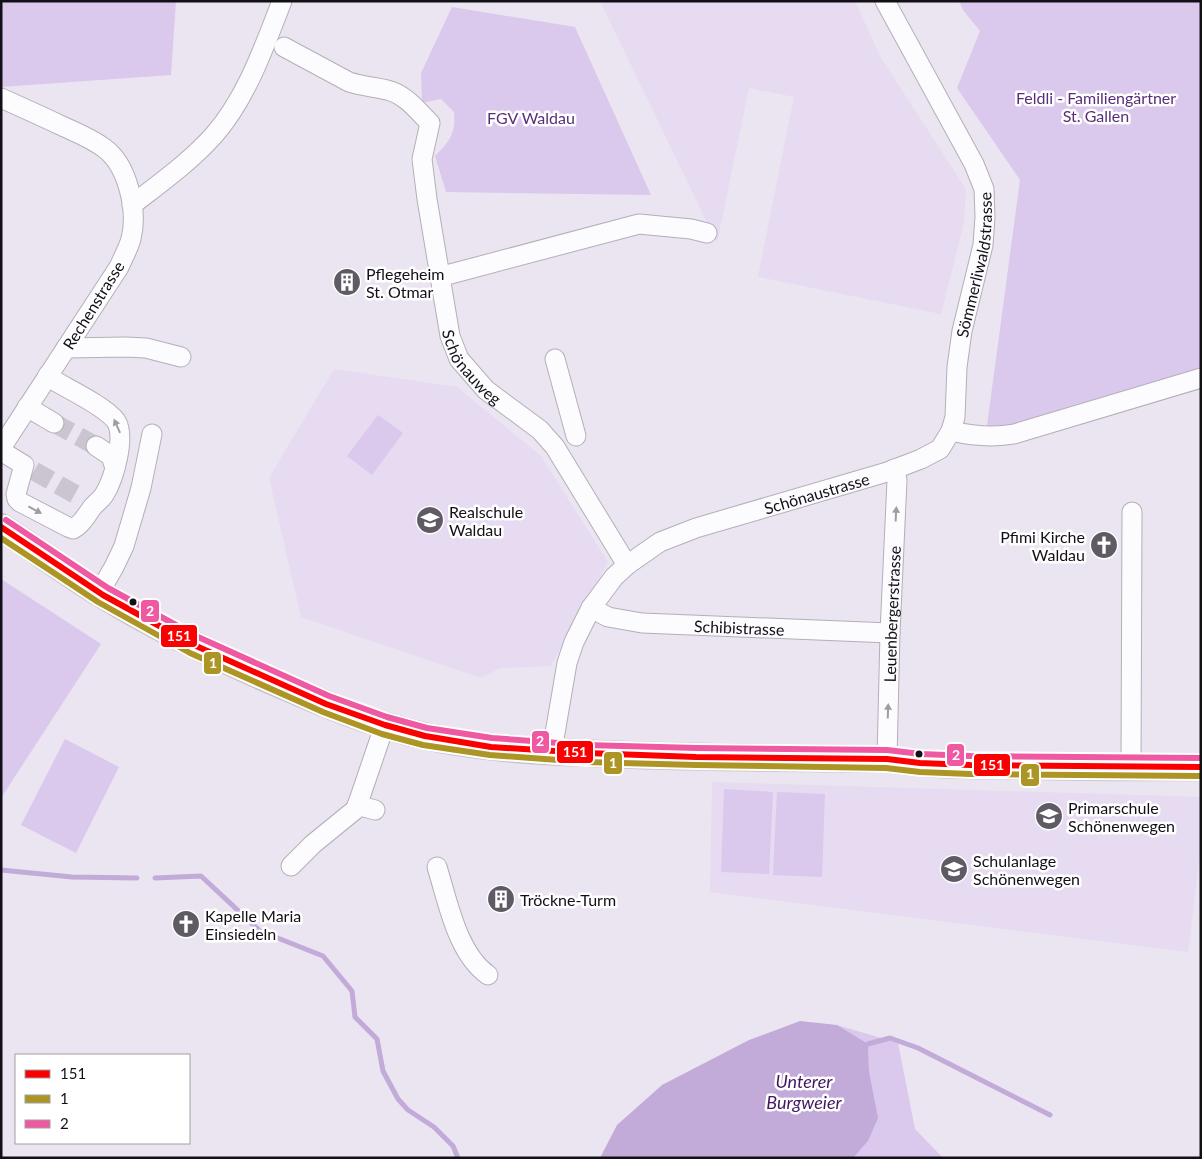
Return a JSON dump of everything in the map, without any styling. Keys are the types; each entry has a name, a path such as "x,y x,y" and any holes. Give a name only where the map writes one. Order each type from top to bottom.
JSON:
{"main road":[{"path":"1,527 99,593 150,623 262,677 313,699 385,724 444,740 502,748 698,757 887,760 971,765 1131,768 1201,767"}],"street":[{"path":"132,205 185,164 214,134 230,112 254,70 282,1"},
{"name":"Sömmerliwaldstrasse","path":"886,1 974,164 984,189 983,245 962,331 957,367 956,408 951,431"},
{"name":"Schönauweg","path":"284,47 349,82 390,90 413,104 430,123 422,158 427,199 450,336 459,359 486,390 540,430 555,447 627,565"},
{"name":"Rechenstrasse","path":"1,98 83,135 105,148 118,163 128,184 132,205 131,238 119,267 1,450"},
{"path":"439,277 639,224 691,229 707,233"},
{"path":"66,348 126,346 146,348 181,358"},
{"path":"555,359 576,436"},
{"path":"1,450 29,468 16,494 17,499 73,529 79,526 87,501 100,500 107,490 115,468 120,429 114,418 104,410 48,375"},
{"path":"951,431 981,437 1014,434 1201,378"},
{"path":"27,407 54,423"},
{"name":"Schönaustrasse","path":"554,751 554,739 567,663 574,642 591,608 614,577 627,565 660,542 696,528 894,469 921,459 940,448 951,431"},
{"path":"99,593 118,561 124,546 141,488 152,434"},
{"path":"96,446 109,454 115,468"},
{"name":"Leuenbergerstrasse","path":"887,760 890,633 897,480 894,469"},
{"path":"1131,768 1132,512"},
{"name":"Schibistrasse","path":"591,608 608,617 642,623 890,633"},
{"path":"291,866 313,844 356,809 385,724"},
{"path":"357,805 376,810"},
{"path":"437,867 463,945 482,971 488,975"}],"shaded area":[{"path":"600,1 855,1 881,58 966,189 964,223 941,314 758,277 794,97 749,88 717,243"},
{"name":"Realschule Waldau","path":"334,369 457,387 541,456 608,562 551,666 500,668 481,678 301,617 269,478"},
{"name":"Schulanlage Schönenwegen","path":"712,782 1201,797 1201,846 1188,952 710,892"}],"green space":[{"path":"1,1 176,1 171,75 1,87"},
{"name":"Feldli - Familiengärtner St. Gallen","path":"959,1 1201,1 1201,370 986,433 1020,180 957,88 980,31 963,10"},
{"name":"FGV Waldau","path":"452,7 575,27 651,195 446,192 435,156 445,146 451,136 454,126 454,112 441,99 422,103 421,73"},
{"path":"378,415 403,433 372,475 347,456"},
{"path":"1,579 101,644 1,798"},
{"path":"65,739 119,767 76,853 21,825"},
{"path":"724,789 773,792 769,874 721,872"},
{"path":"777,792 825,794 822,877 773,875"},
{"path":"837,1025 898,1043 915,1129 943,1158 853,1158 868,1141 868,1045"}],"water":[{"name":"Unterer Burgweier","path":"800,1021 837,1025 868,1044 869,1072 878,1118 868,1141 853,1158 600,1158 617,1125 662,1085 749,1040"}],"waterway":[{"path":"1,870 72,877 137,878"},
{"path":"155,878 201,876 260,931 323,956 352,991 355,1017 377,1039 383,1071 398,1099 408,1110 434,1127 453,1146 458,1158"},
{"path":"868,1044 890,1038 918,1048 1050,1115"}],"tunnel":[{"path":"54,423 96,446"},
{"path":"34,471 80,497"}],"transit line":[{"name":"2","path":"6,520 108,588 198,637 329,696 387,717 427,728 492,738 586,745 887,750 921,754 971,756 1201,758"},
{"name":"151","path":"1,527 103,595 194,645 326,704 385,725 425,736 491,747 586,753 696,757 887,759 920,763 970,765 1201,767"},
{"name":"1","path":"1,538 98,602 190,653 323,712 382,734 423,745 490,755 585,762 886,768 920,772 970,774 1201,776"}],"place":[{"name":"Pflegeheim St. Otmar","path":"347,282"},
{"name":"Realschule Waldau","path":"430,520"},
{"name":"Pfimi Kirche Waldau","path":"1104,545"},
{"name":"Primarschule Schönenwegen","path":"1049,816"},
{"name":"Schulanlage Schönenwegen","path":"954,869"},
{"name":"Tröckne-Turm","path":"501,899"},
{"name":"Kapelle Maria Einsiedeln","path":"186,924"}]}
